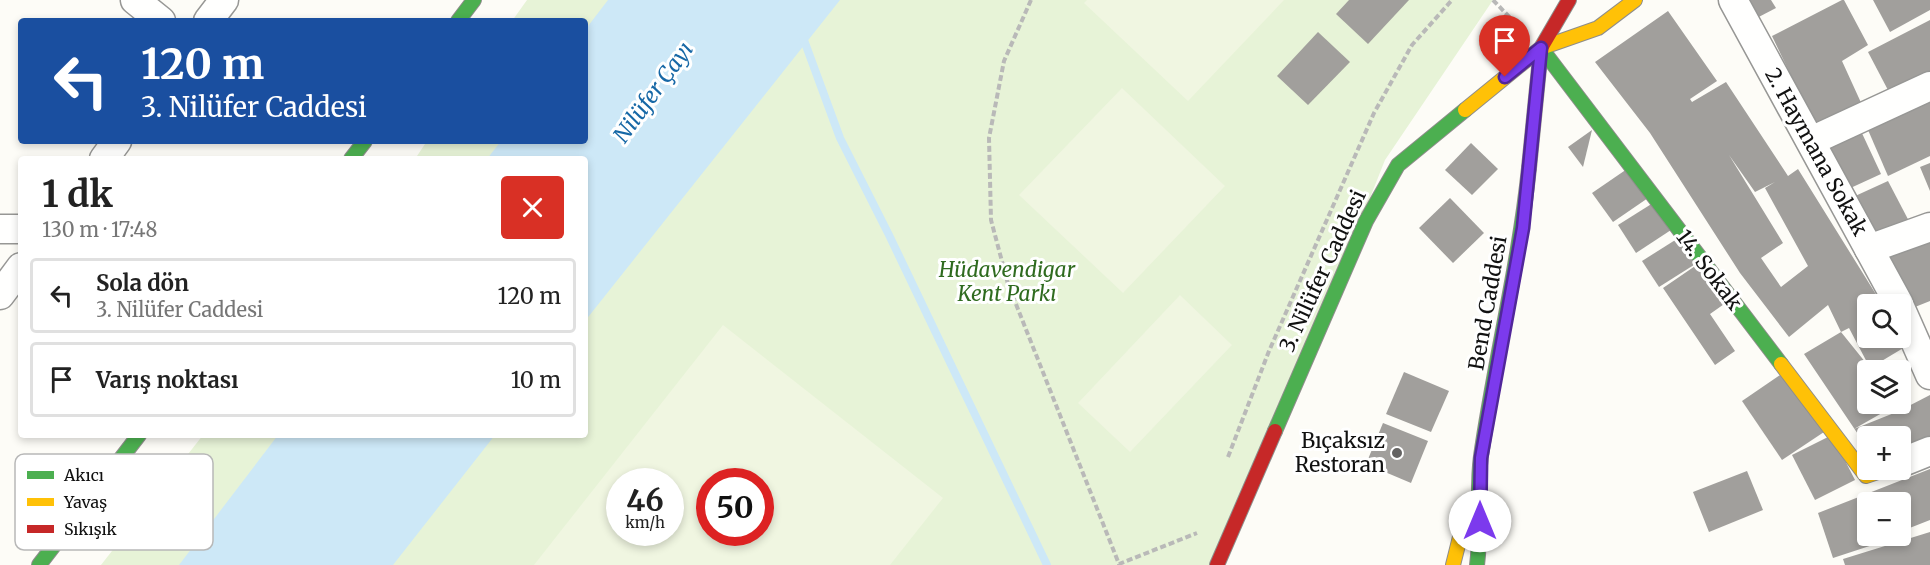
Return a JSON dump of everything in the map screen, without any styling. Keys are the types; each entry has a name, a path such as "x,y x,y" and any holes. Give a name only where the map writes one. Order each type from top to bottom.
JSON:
{"street":[{"path":"135,0 156,18"},
{"path":"210,18 224,0"},
{"path":"460,18 474,0"},
{"name":"Bend Caddesi","path":"1477,565 1480,541 1481,458 1523,228 1541,48 1569,0"},
{"path":"1541,48 1598,28 1635,0"},
{"name":"2. Haymana Sokak","path":"1733,0 1869,249 1898,294"},
{"name":"14. Sokak","path":"1541,48 1857,464"},
{"name":"3. Nilüfer Caddesi","path":"1217,565 1366,221 1398,165 1541,48"},
{"path":"1810,141 1930,86"},
{"path":"353,156 363,144"},
{"path":"1869,249 1930,226"},
{"path":"0,229 18,229"},
{"path":"0,295 18,271"},
{"name":"2. Haymana Sokak","path":"1911,317 1930,375"},
{"path":"124,454 137,438"},
{"path":"1911,459 1930,451"},
{"path":"1452,565 1481,458"},
{"path":"39,565 51,550"}],"path":[{"path":"1031,0 1004,61 989,138 991,220 1008,284 1119,564 1199,532"},
{"path":"1228,458 1269,351 1374,113 1412,45 1452,0"},
{"path":"1493,0 1541,48"}],"green space":[{"name":"Hüdavendigar Kent Parkı","path":"527,0 1493,0 1385,160 1224,565 101,565 113,550 213,550 213,454 188,454 201,438 588,438 588,156 417,156 425,144 588,144 588,18 514,18"},
{"path":"1087,0 1284,0 1188,101 1084,3"},
{"path":"1122,88 1225,186 1123,293 1019,195"},
{"path":"1180,295 1232,345 1130,452 1078,403"},
{"path":"723,325 943,498 890,565 534,565 606,474 606,546 684,546 684,468 610,468"}],"water":[{"name":"Nilüfer Çayı","path":"608,0 840,0 588,317 588,156 489,156 499,144 588,144 588,26"},
{"path":"276,438 493,438 393,565 179,565 190,550 213,550 213,520"}],"building":[{"path":"1349,0 1409,0 1368,44 1336,14"},
{"path":"1740,0 1771,0 1776,8 1751,21"},
{"path":"1842,0 1868,45 1842,61 1863,107 1816,128 1772,36"},
{"path":"1873,0 1930,0 1930,10 1890,32"},
{"path":"1668,11 1717,81 1690,99 1692,102 1726,82 1788,176 1798,169 1876,294 1857,294 1857,343 1849,328 1841,332 1828,305 1789,337 1740,273 1650,133 1595,62","holes":["1729,155 1755,192 1775,182 1765,188 1808,266 1781,287 1761,258 1783,243"]},
{"path":"1930,20 1930,71 1889,92 1868,52"},
{"path":"1318,32 1350,62 1308,105 1277,76"},
{"path":"1930,101 1930,156 1888,176 1868,130"},
{"path":"1860,129 1881,174 1844,191 1826,145"},
{"path":"1592,130 1583,167 1568,147"},
{"path":"1471,143 1498,169 1472,195 1445,170"},
{"path":"1930,163 1930,191 1920,167"},
{"path":"1627,169 1648,198 1613,222 1592,193"},
{"path":"1888,181 1911,225 1875,239 1853,197"},
{"path":"1450,198 1484,233 1453,263 1419,228"},
{"path":"1653,203 1671,230 1636,253 1618,225"},
{"path":"1680,237 1697,263 1659,287 1642,261"},
{"path":"1930,242 1930,301 1911,309 1911,294 1902,294 1883,259"},
{"path":"1701,262 1727,302 1710,314 1735,351 1715,365 1663,288"},
{"path":"1841,332 1864,360 1857,360 1857,414 1880,414 1854,429 1804,354"},
{"path":"1860,348 1903,348 1883,360 1866,360"},
{"path":"1404,372 1449,391 1431,432 1386,414"},
{"path":"1783,373 1824,432 1782,460 1742,401"},
{"path":"1930,395 1930,442 1911,449 1911,426 1862,426 1892,414 1911,414 1911,405"},
{"name":"Bıçaksız Restoran","path":"1383,423 1428,441 1411,483 1366,464"},
{"path":"1832,435 1855,480 1815,500 1792,455"},
{"path":"1930,469 1930,520 1911,527 1911,492 1871,492 1902,480 1911,480 1911,476"},
{"path":"1747,471 1763,510 1709,532 1693,492"},
{"path":"1857,498 1857,546 1870,546 1833,558 1818,513"},
{"path":"1930,532 1930,565 1845,565 1843,559 1885,546 1911,546 1911,538"}],"waterway":[{"path":"801,32 840,138 1047,565"}],"traffic: fast":[{"path":"460,18 474,0"},
{"path":"1541,48 1781,364"},
{"path":"1275,431 1366,221 1398,165 1465,110"},
{"path":"353,156 363,144"},
{"path":"1477,565 1481,456 1519,240 1529,168"},
{"path":"124,454 137,438"},
{"path":"39,565 51,550"}],"traffic: slow":[{"path":"1465,110 1541,48 1598,28 1635,0"},
{"path":"1781,364 1857,464"},
{"path":"1453,565 1467,509"}],"traffic: jam":[{"path":"1529,168 1541,48 1569,0"},
{"path":"1217,565 1275,431"}],"place":[{"name":"Bıçaksız Restoran","path":"1397,453"}],"route":[{"path":"1480,521 1481,458 1523,228 1541,48 1505,77"}]}
